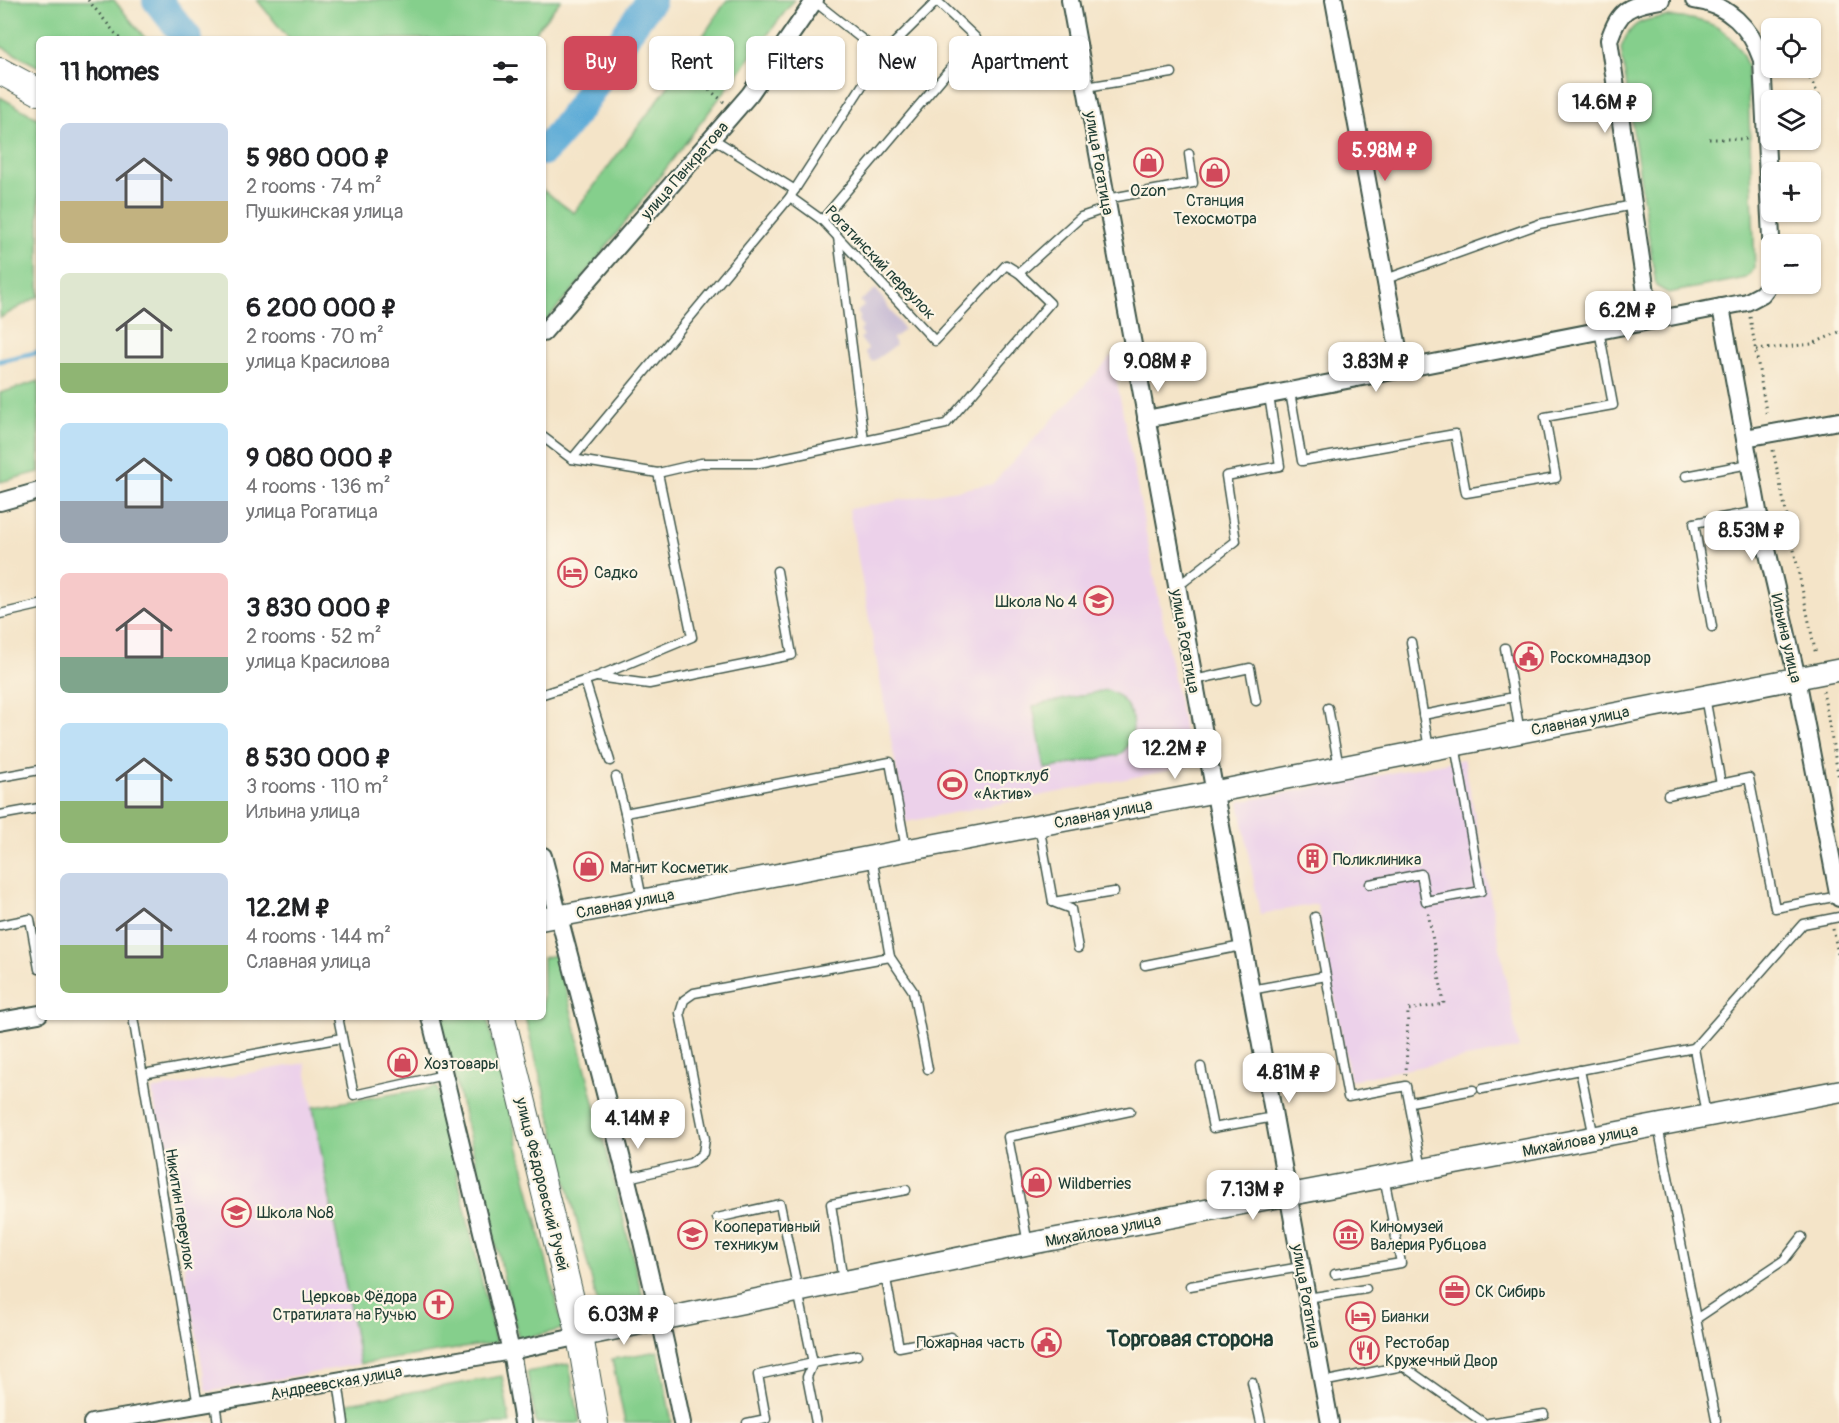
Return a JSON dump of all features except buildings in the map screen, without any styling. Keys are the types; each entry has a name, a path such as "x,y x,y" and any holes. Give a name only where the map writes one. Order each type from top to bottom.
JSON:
{"main road":[{"path":"0,71 36,90"},
{"name":"улица Фёдоровский Ручей","path":"503,1020 580,1336 595,1423"}],"street":[{"name":"улица Панкратова","path":"546,330 735,111 814,0"},
{"name":"улица Рогатица","path":"1070,0 1077,36"},
{"path":"1334,0 1402,370"},
{"path":"1650,320 1609,40 1615,21 1632,5 1660,0"},
{"path":"1694,0 1723,10 1738,20 1750,31 1762,60 1771,234"},
{"name":"улица Рогатица","path":"1087,90 1329,1423"},
{"path":"1146,419 1747,302 1762,294"},
{"name":"Ильина улица","path":"1721,307 1758,511 1797,678 1839,897"},
{"path":"1745,438 1839,421"},
{"path":"0,502 36,492"},
{"name":"Славная улица","path":"551,917 1340,768 1829,672"},
{"path":"546,879 551,917 628,1178 661,1318 682,1423"},
{"path":"0,1021 36,1015"},
{"path":"431,1020 511,1351 523,1423"},
{"name":"Михайлова улица","path":"580,1336 1028,1244 1839,1090"},
{"name":"Андреевская улица","path":"92,1423 511,1351 580,1336"}],"lane":[{"path":"814,0 859,36"},
{"path":"901,36 937,1 976,38 937,84"},
{"path":"1089,87 1172,73"},
{"path":"572,459 793,193 859,90"},
{"path":"822,220 932,90"},
{"name":"Рогатинский переулок","path":"712,138 793,193 822,220 935,341 1006,265 1019,273"},
{"path":"546,438 572,459 658,473 701,463 759,463 946,424 1050,303 1019,273 1081,217 1107,203 1193,183 1189,154"},
{"path":"1386,279 1539,224 1633,205"},
{"path":"838,237 864,441"},
{"path":"1290,392 1302,462 1455,434 1466,493 1556,478 1545,417 1613,405 1599,330"},
{"path":"1176,587 1236,541 1226,476 1280,466 1269,396"},
{"path":"1686,476 1749,464"},
{"path":"546,693 596,677 692,637 658,473"},
{"path":"1712,627 1694,523 1758,511"},
{"path":"596,677 650,684 792,655 777,571"},
{"path":"0,614 36,606"},
{"path":"1411,642 1429,750"},
{"path":"1505,648 1520,732"},
{"path":"1193,680 1250,668 1256,702"},
{"path":"585,681 610,761"},
{"path":"1704,696 1721,784"},
{"path":"1423,715 1514,697"},
{"path":"1328,708 1340,768"},
{"path":"1370,884 1421,874 1426,901 1481,891 1455,745"},
{"path":"625,813 890,762 906,850"},
{"path":"0,777 36,771"},
{"path":"616,777 642,900"},
{"path":"1668,795 1749,778 1775,908 1839,897"},
{"path":"0,815 36,809"},
{"path":"1039,825 1053,902"},
{"path":"872,856 890,957 913,991 928,1069"},
{"path":"1053,902 1114,892"},
{"path":"1053,902 1071,909 1078,948"},
{"path":"1315,917 1348,1096 1406,1086 1423,1169"},
{"path":"1411,1102 1694,1048 1803,924 1835,918"},
{"path":"0,925 30,920 36,953"},
{"path":"1145,965 1242,946"},
{"path":"628,1178 691,1163 703,1153 705,1139 680,1013 684,1000 694,993 890,957"},
{"path":"1251,990 1326,976"},
{"name":"Никитин переулок","path":"134,1020 207,1405 218,1423"},
{"path":"339,1020 354,1095 444,1075"},
{"path":"143,1074 342,1038"},
{"path":"1694,1048 1706,1116"},
{"path":"1201,1066 1213,1128 1274,1116"},
{"path":"1580,1070 1594,1137"},
{"path":"1028,1244 1008,1137 1130,1111"},
{"path":"1657,1125 1716,1420"},
{"path":"1335,1274 1401,1263 1384,1177"},
{"path":"843,1281 831,1204 906,1190"},
{"path":"717,1218 780,1204 813,1363 807,1377 816,1423"},
{"path":"1696,1319 1784,1260 1802,1237"},
{"path":"1190,1286 1301,1268"},
{"path":"884,1273 899,1347 951,1337"},
{"path":"1307,1298 1366,1288"},
{"path":"747,1423 766,1419 758,1375 857,1355"},
{"path":"1322,1382 1403,1366 1484,1423"},
{"path":"338,1381 344,1423"},
{"path":"1252,1382 1261,1423"},
{"path":"1489,1423 1544,1414"}],"path":[{"path":"88,0 118,36"},
{"path":"710,90 735,111"},
{"path":"1709,139 1754,139"},
{"path":"1750,315 1769,434 1829,672 1839,778"},
{"path":"1756,350 1819,342 1839,332"},
{"path":"1406,1086 1408,1010 1444,1004 1426,901"},
{"path":"1835,918 1839,959"}],"shaded area":[{"path":"876,289 904,330 892,339 896,345 872,362 865,352 868,349 860,338 864,336 860,330 863,328 858,320 861,317 857,312 864,306 860,301"},
{"path":"1112,356 1191,766 906,822 849,509 992,484"},
{"path":"1464,759 1519,1048 1350,1080 1317,904 1260,914 1239,802"},
{"path":"305,1063 360,1364 207,1392 152,1090"}],"green space":[{"path":"0,0 114,0 144,36 36,36 36,65 0,46"},
{"path":"257,0 561,0 531,36 287,36"},
{"path":"727,0 794,0 767,36 746,36 746,63 734,79 734,36 703,36"},
{"path":"1667,17 1694,19 1716,27 1733,41 1747,65 1755,268 1746,278 1668,293 1656,286 1621,48 1628,33 1638,24 1650,19"},
{"path":"665,90 726,90 579,283 546,321 546,192 574,213"},
{"path":"0,97 36,117 36,298 0,318"},
{"path":"36,382 36,473 0,482 0,393"},
{"path":"1106,690 1116,694 1129,709 1133,729 1126,748 1119,755 1045,769 1033,706"},
{"path":"557,954 647,1314 603,1325 526,1020 546,1020 546,957"},
{"path":"441,1020 488,1020 563,1329 519,1340"},
{"path":"437,1087 496,1343 360,1364 313,1107"},
{"path":"658,1351 672,1423 625,1423 612,1359"},
{"path":"569,1364 580,1423 536,1423 527,1372"},
{"path":"502,1376 510,1423 351,1423 348,1403"}],"waterway":[{"path":"157,0 186,36"},
{"path":"546,148 587,97 624,37 651,0"},
{"path":"0,361 36,353"}],"place":[{"name":"Ozon","path":"1148,162"},
{"name":"Станция Техосмотра","path":"1215,172"},
{"name":"Садко","path":"573,572"},
{"name":"Школа № 4","path":"1098,601"},
{"name":"Роскомнадзор","path":"1529,657"},
{"name":"Спортклуб «Актив»","path":"953,784"},
{"name":"Поликлиника","path":"1312,859"},
{"name":"Магнит Косметик","path":"589,867"},
{"name":"Хозтовары","path":"403,1063"},
{"name":"Wildberries","path":"1037,1183"},
{"name":"Школа №8","path":"236,1212"},
{"name":"Кооперативный техникум","path":"693,1235"},
{"name":"Киномузей Валерия Рубцова","path":"1349,1235"},
{"name":"СК Сибирь","path":"1454,1291"},
{"name":"Церковь Фёдора Стратилата на Ручью","path":"438,1305"},
{"name":"Бианки","path":"1360,1316"},
{"name":"Пожарная часть","path":"1046,1342"},
{"name":"Рестобар Кружечный Двор","path":"1364,1351"}],"district":[{"name":"Торговая сторона","path":"1190,1338"}]}
